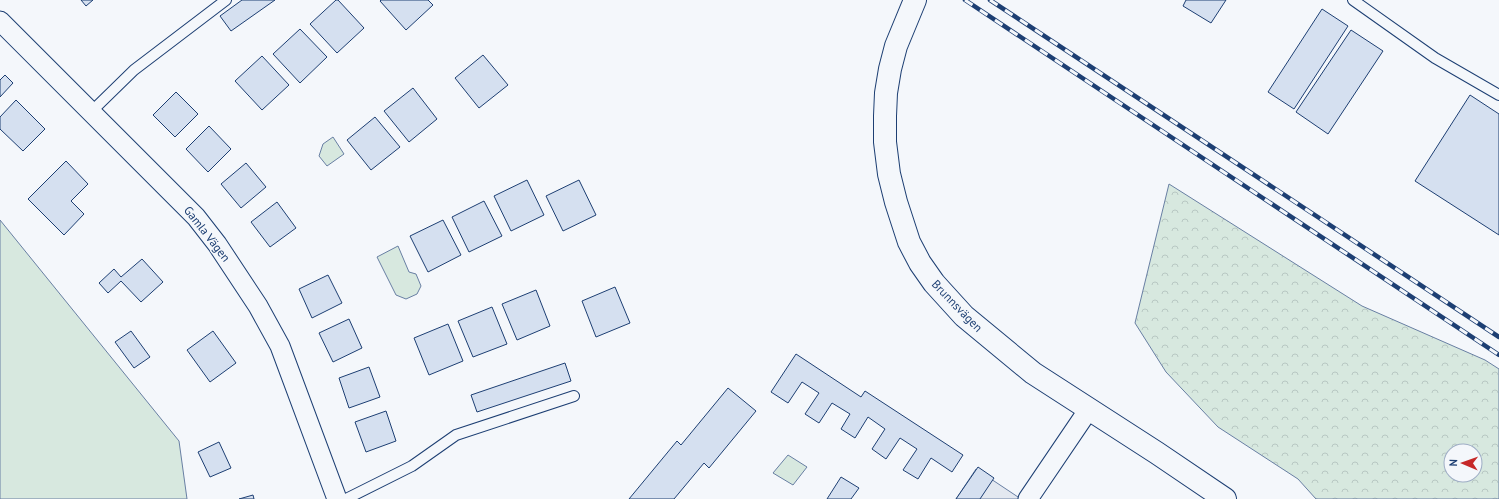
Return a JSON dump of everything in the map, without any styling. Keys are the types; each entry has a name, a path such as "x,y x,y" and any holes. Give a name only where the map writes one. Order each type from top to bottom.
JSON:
{"street":[{"name":"Brunnsvägen","path":"915,0 896,46 886,93 885,142 889,174 901,222 920,263 934,283 964,316 1033,373 1225,499"},
{"name":"Gamla Vägen","path":"0,21 196,217 217,244 258,306 280,346 337,499"},
{"path":"1028,499 1089,409"}],"lane":[{"path":"91,112 134,70 226,0"},
{"path":"1353,0 1435,58 1499,95"},
{"path":"346,499 412,466 456,436 574,396"}],"green space":[{"path":"333,137 344,154 327,166 319,156 323,144"},
{"path":"1169,184 1362,306 1485,360 1499,369 1499,499 1316,499 1298,479 1218,427 1166,372 1135,323"},
{"path":"0,220 179,441 187,499 0,499"},
{"path":"398,246 409,272 416,274 421,286 417,294 406,299 396,295 377,257"},
{"path":"788,455 807,467 793,485 773,473"}],"shaded area":[{"path":"976,469 1021,499 956,499"}],"building":[{"path":"81,0 93,0 86,6"},
{"path":"242,0 275,0 231,31 220,16"},
{"path":"336,0 338,0 364,28 337,53 310,24"},
{"path":"428,0 433,5 406,30 380,1"},
{"path":"1186,0 1226,0 1211,23 1183,6"},
{"path":"1322,9 1348,26 1294,109 1268,92"},
{"path":"300,29 327,57 300,83 273,54"},
{"path":"1351,30 1383,51 1328,134 1296,112"},
{"path":"483,55 508,85 479,108 455,78"},
{"path":"262,56 289,85 262,110 235,81"},
{"path":"5,75 13,83 0,97 0,80"},
{"path":"413,88 437,119 409,142 384,111"},
{"path":"176,92 198,114 175,137 153,115"},
{"path":"1470,95 1499,114 1499,235 1415,181"},
{"path":"16,100 45,129 23,151 0,129 0,117"},
{"path":"375,117 400,147 371,170 347,140"},
{"path":"209,126 231,149 208,172 186,149"},
{"path":"66,161 88,184 71,201 84,214 64,235 28,199"},
{"path":"246,163 266,187 241,208 221,184"},
{"path":"527,180 544,215 511,231 494,196"},
{"path":"579,180 596,215 563,231 546,196"},
{"path":"484,201 502,236 469,252 452,217"},
{"path":"277,202 296,228 270,247 251,222"},
{"path":"443,220 461,255 428,272 410,236"},
{"path":"142,259 163,282 141,302 121,281 108,293 99,283 114,269 121,277"},
{"path":"328,275 342,303 312,318 299,289"},
{"path":"615,287 630,323 596,337 582,301"},
{"path":"536,290 550,326 517,340 502,304"},
{"path":"492,307 507,344 473,357 458,321"},
{"path":"349,319 362,348 333,362 319,333"},
{"path":"448,324 463,361 429,375 414,338"},
{"path":"131,331 150,357 134,368 115,342"},
{"path":"213,331 236,363 210,382 187,350"},
{"path":"796,354 861,397 865,391 963,455 952,472 931,458 918,479 903,470 917,449 900,438 886,459 872,449 885,429 868,417 855,438 841,429 850,414 832,403 819,423 805,414 819,393 802,382 788,403 771,392"},
{"path":"565,363 571,381 477,412 471,395"},
{"path":"369,367 380,397 349,408 339,378"},
{"path":"728,388 756,411 709,468 704,463 674,499 629,499 677,441 681,445"},
{"path":"386,411 396,441 366,452 355,422"},
{"path":"219,442 231,468 210,477 198,452"},
{"path":"978,467 994,478 980,499 956,499"},
{"path":"841,477 859,488 851,499 827,499"},
{"path":"253,495 254,499 239,499"}],"railway":[{"path":"965,0 1499,355"},
{"path":"990,0 1499,337"}]}
